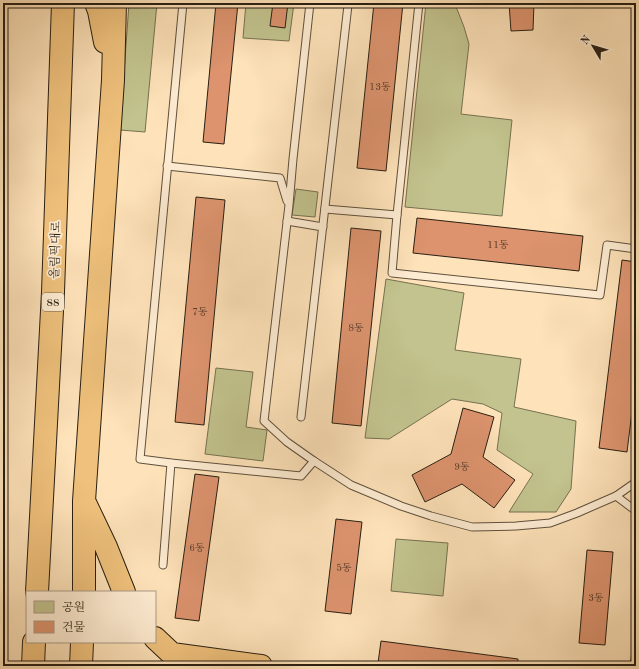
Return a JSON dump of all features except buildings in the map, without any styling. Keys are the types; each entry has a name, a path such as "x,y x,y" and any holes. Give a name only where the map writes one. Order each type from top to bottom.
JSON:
{"highway":[{"path":"96,3 99,11 113,80"},
{"path":"84,591 84,501 113,80 115,3"},
{"name":"올림픽대로","path":"37,591 54,292 62,7"},
{"path":"84,501 106,547 124,591"},
{"path":"156,639 172,654 261,666"},
{"path":"33,666 34,643"},
{"path":"80,666 82,643"}],"lane":[{"path":"183,3 140,459 301,476 314,461"},
{"path":"310,3 289,205 264,421 288,442 314,461 351,484 401,506 472,527 516,526 550,523 616,496 636,482"},
{"path":"420,3 392,273 600,295 607,245 636,249"},
{"path":"300,417 348,5"},
{"path":"167,166 280,178 289,205"},
{"path":"325,208 398,215"},
{"path":"287,221 323,227"},
{"path":"163,566 171,463"},
{"path":"616,496 636,511"},
{"path":"634,666 636,652"}],"green space":[{"path":"129,3 157,3 145,132 120,130"},
{"path":"246,3 294,3 289,41 243,38"},
{"path":"426,3 451,3 457,9 464,27 469,44 461,114 512,120 502,216 405,207"},
{"path":"296,189 318,192 315,217 292,215"},
{"path":"386,279 464,293 455,350 521,359 514,407 576,421 571,489 556,512 509,512 533,474 497,450 502,413 483,404 452,399 389,439 365,438"},
{"path":"216,368 253,372 246,427 267,430 263,461 205,454"},
{"path":"396,539 448,543 443,596 391,591"}]}
